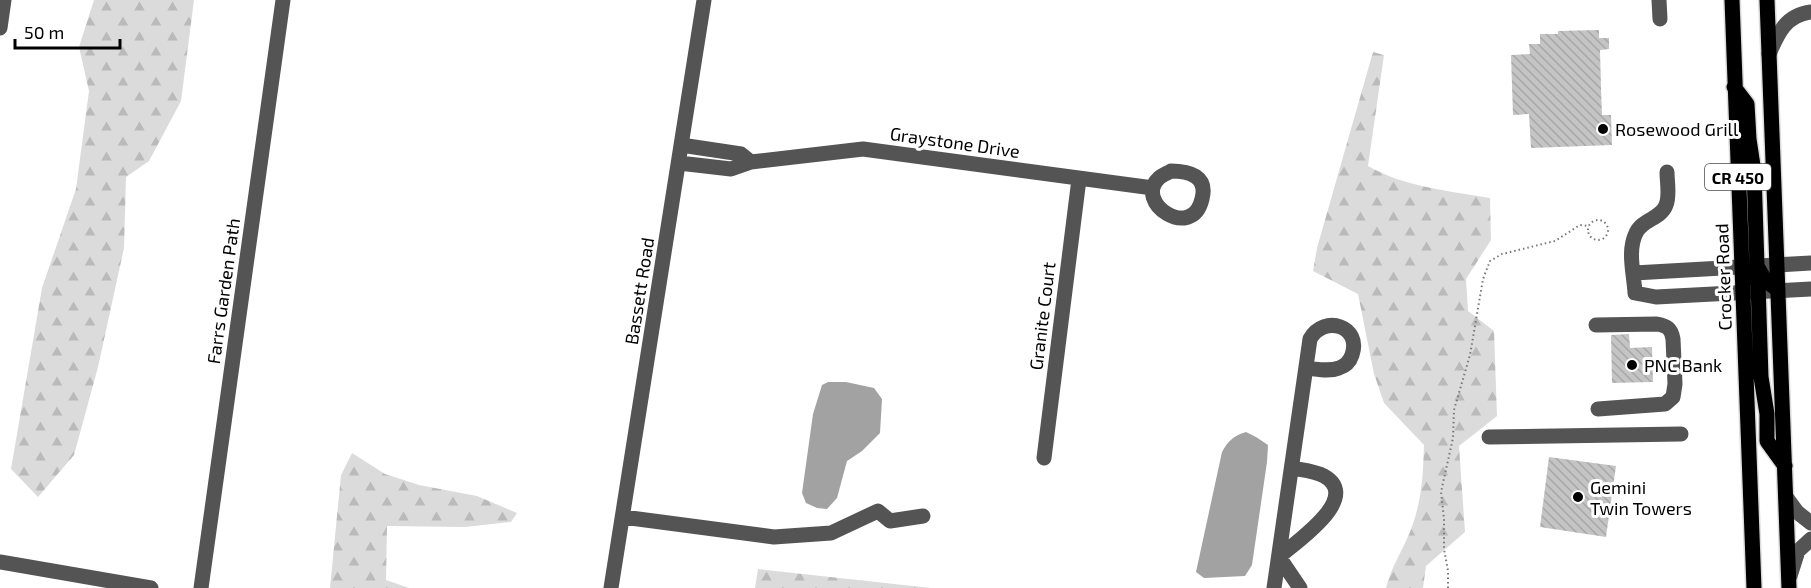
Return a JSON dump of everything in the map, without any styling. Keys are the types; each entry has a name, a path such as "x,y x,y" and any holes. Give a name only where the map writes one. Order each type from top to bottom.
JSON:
{"main road":[{"name":"Crocker Road","path":"1732,0 1734,87 1750,267"},
{"name":"CR 450","path":"1767,0 1789,583"},
{"path":"1750,267 1778,290"},
{"path":"1750,267 1755,276 1751,292 1767,414 1767,441 1785,466"},
{"name":"Crocker Road","path":"1751,292 1754,588"}],"street":[{"path":"0,28 4,0"},
{"name":"Farrs Garden Path","path":"201,588 283,0"},
{"name":"Bassett Road","path":"611,588 704,0"},
{"path":"1659,0 1660,19"},
{"path":"1769,54 1786,22 1796,16 1811,12"},
{"name":"Graystone Drive","path":"681,145 741,154 751,162"},
{"name":"Graystone Drive","path":"678,163 731,169 751,162 863,149 1153,188"},
{"path":"1667,172 1666,205 1660,214 1646,221 1636,232 1632,246 1635,294 1656,297 1811,289"},
{"name":"Granite Court","path":"1044,458 1079,178"},
{"path":"1634,273 1811,263"},
{"path":"1596,325 1657,324 1667,326 1672,332 1675,384 1673,397 1665,404 1598,409"},
{"path":"1274,588 1306,368"},
{"path":"1489,437 1681,434"},
{"path":"1279,557 1325,518 1335,500 1336,493 1331,481 1322,475 1292,468"},
{"path":"1786,497 1797,512 1811,522"},
{"path":"623,517 774,537 831,533 879,511 890,520 923,516"},
{"path":"1789,583 1798,551 1811,539"},
{"path":"1279,557 1300,588"},
{"path":"0,562 152,588"}],"path":[{"path":"1448,588 1448,571 1443,549 1444,519 1441,492 1451,449 1454,410 1470,355 1483,279 1490,261 1502,254 1555,241 1580,225 1589,226 1593,222 1602,221 1607,225 1607,234 1596,239 1591,236 1589,226"}],"green space":[{"path":"94,0 194,0 181,101 149,161 126,177 124,248 98,367 74,455 38,497 11,469 42,288 76,189 89,91 79,47"},
{"path":"1373,52 1384,55 1368,166 1412,184 1490,198 1491,240 1466,279 1468,311 1494,331 1497,416 1459,446 1465,532 1426,566 1423,588 1386,588 1417,510 1424,445 1384,403 1374,374 1358,294 1313,271 1317,248"},
{"path":"352,453 385,474 419,485 477,496 517,513 511,522 465,527 387,526 386,580 409,588 330,588 341,475"},
{"path":"758,569 775,571 931,588 755,588"}],"shaded area":[{"path":"828,382 846,382 874,388 882,399 880,433 862,451 847,461 837,498 827,509 806,503 802,493 813,414 822,385"},
{"path":"1246,432 1268,445 1252,565 1245,576 1204,578 1196,572 1222,452 1231,439"}],"building":[{"path":"1599,30 1599,38 1609,38 1609,49 1600,50 1601,88 1602,115 1611,115 1612,145 1531,148 1529,114 1513,115 1511,55 1530,54 1529,44 1540,44 1540,34"},
{"name":"PNC Bank","path":"1629,334 1630,348 1652,347 1653,382 1612,383 1611,335"},
{"name":"Gemini Twin Towers","path":"1549,457 1616,466 1606,537 1540,527"}],"place":[{"name":"Rosewood Grill","path":"1603,129"},
{"name":"PNC Bank","path":"1632,365"},
{"name":"Gemini Twin Towers","path":"1578,497"}]}
